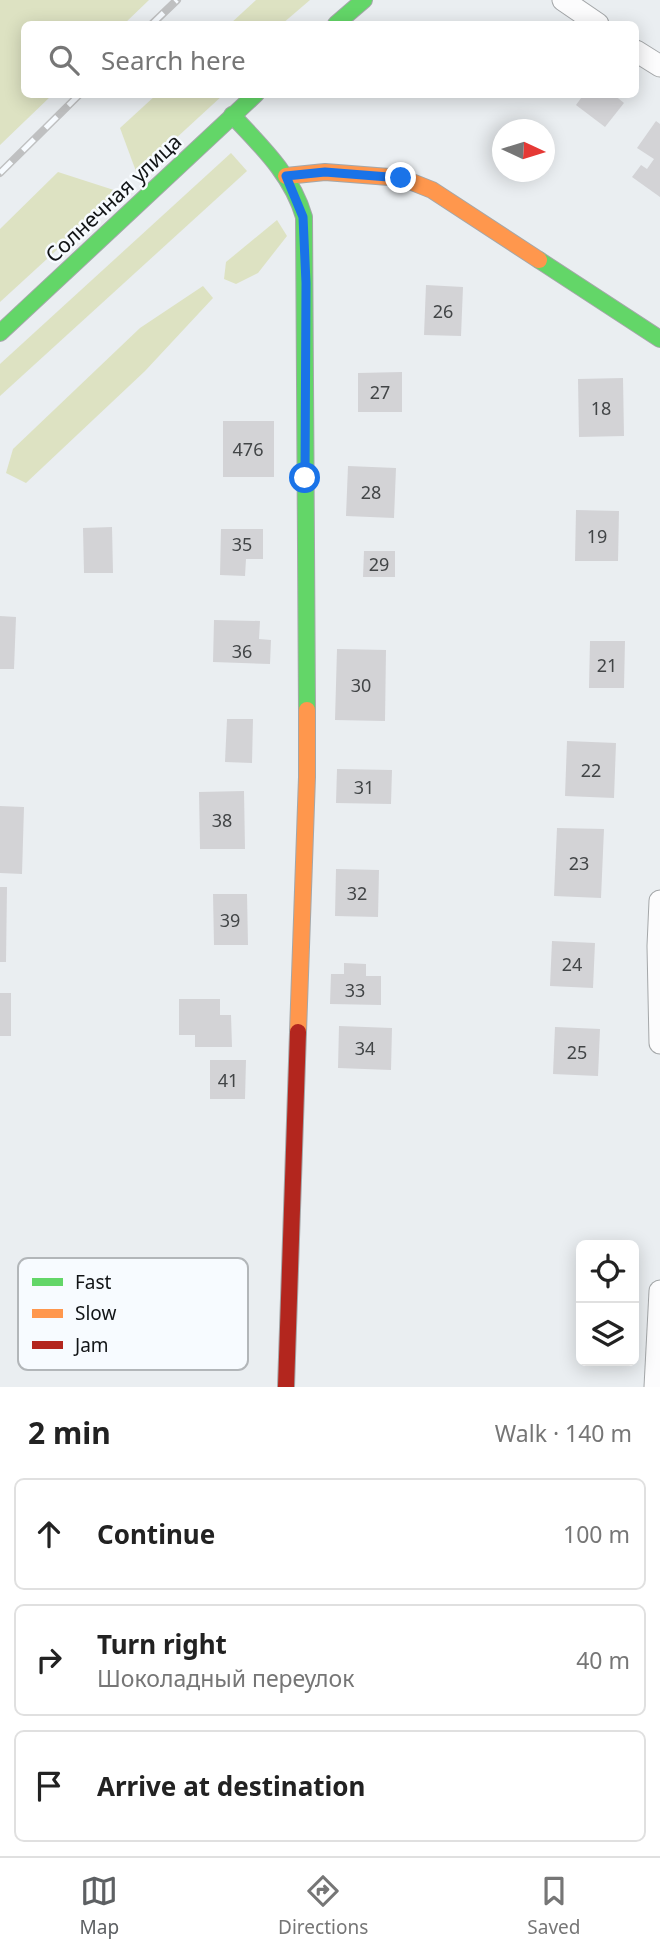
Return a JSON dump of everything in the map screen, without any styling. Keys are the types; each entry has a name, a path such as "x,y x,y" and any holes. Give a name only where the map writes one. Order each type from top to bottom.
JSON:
{"street":[{"path":"340,21 364,0"},
{"path":"563,0 594,21"},
{"path":"639,53 660,66"},
{"name":"Солнечная улица","path":"0,333 251,98"},
{"path":"232,115 286,176 303,217 306,283 307,777 286,1387"},
{"path":"286,176 325,172 401,178 432,190 660,339"},
{"path":"660,901 660,1043"},
{"path":"655,1387 660,1291"}],"green space":[{"path":"0,0 149,0 127,21 21,21 21,98 49,98 0,145"},
{"path":"256,0 310,0 286,21 233,21"},
{"path":"153,98 220,98 137,174 120,128"},
{"path":"231,153 247,171 0,396 0,364"},
{"path":"58,172 120,192 0,302 0,229"},
{"path":"277,220 287,236 258,273 236,284 224,279 226,262"},
{"path":"203,286 213,298 145,371 26,483 6,473 13,449 140,328"}],"building":[{"path":"581,98 618,98 624,103 605,127 576,105"},
{"path":"656,121 660,124 660,197 632,177 641,165 647,169 654,159 637,148"},
{"path":"426,285 463,287 461,336 424,335"},
{"path":"402,372 402,412 358,412 358,373"},
{"path":"623,378 624,436 579,437 578,379"},
{"path":"223,421 274,421 274,477 223,477"},
{"path":"348,466 396,468 394,518 346,516"},
{"path":"576,510 619,511 618,561 575,561"},
{"path":"112,527 113,573 84,573 83,528"},
{"path":"221,529 263,529 263,559 246,559 245,576 220,575"},
{"path":"364,551 395,551 395,577 363,577"},
{"path":"0,616 16,617 14,669 0,669"},
{"path":"214,620 260,621 259,639 271,640 270,664 213,662"},
{"path":"590,641 625,641 624,688 589,688"},
{"path":"337,649 386,650 385,721 335,720"},
{"path":"227,719 253,719 252,763 225,762"},
{"path":"567,741 616,743 614,798 565,796"},
{"path":"337,769 392,770 391,804 336,803"},
{"path":"244,791 245,849 200,849 199,792"},
{"path":"0,806 24,807 22,874 0,873"},
{"path":"557,828 604,829 601,898 554,896"},
{"path":"336,869 379,870 378,917 335,916"},
{"path":"0,887 7,887 6,962 0,962"},
{"path":"213,894 247,894 248,945 214,945"},
{"path":"552,941 595,943 593,988 550,986"},
{"path":"344,963 366,964 366,976 381,976 381,1005 330,1004 331,974 344,974"},
{"path":"0,993 11,993 11,1036 0,1036"},
{"path":"179,999 220,999 220,1015 231,1015 232,1047 195,1047 195,1035 179,1035"},
{"path":"339,1026 392,1028 391,1070 338,1068"},
{"path":"555,1027 600,1029 598,1076 553,1074"},
{"path":"210,1060 246,1060 245,1099 210,1099"}],"railway":[{"path":"155,21 177,0"},
{"path":"0,173 76,98"}],"traffic: fast":[{"path":"340,21 364,0"},
{"path":"0,333 252,98"},
{"path":"232,115 284,174 304,217 307,710"},
{"path":"539,260 660,339"}],"traffic: slow":[{"path":"286,176 325,172 402,178 432,190 539,260"},
{"path":"298,1032 307,710"}],"traffic: jam":[{"path":"286,1387 298,1032"}],"route":[{"path":"305,478 306,283 303,217 286,176 325,172 401,178"}]}
